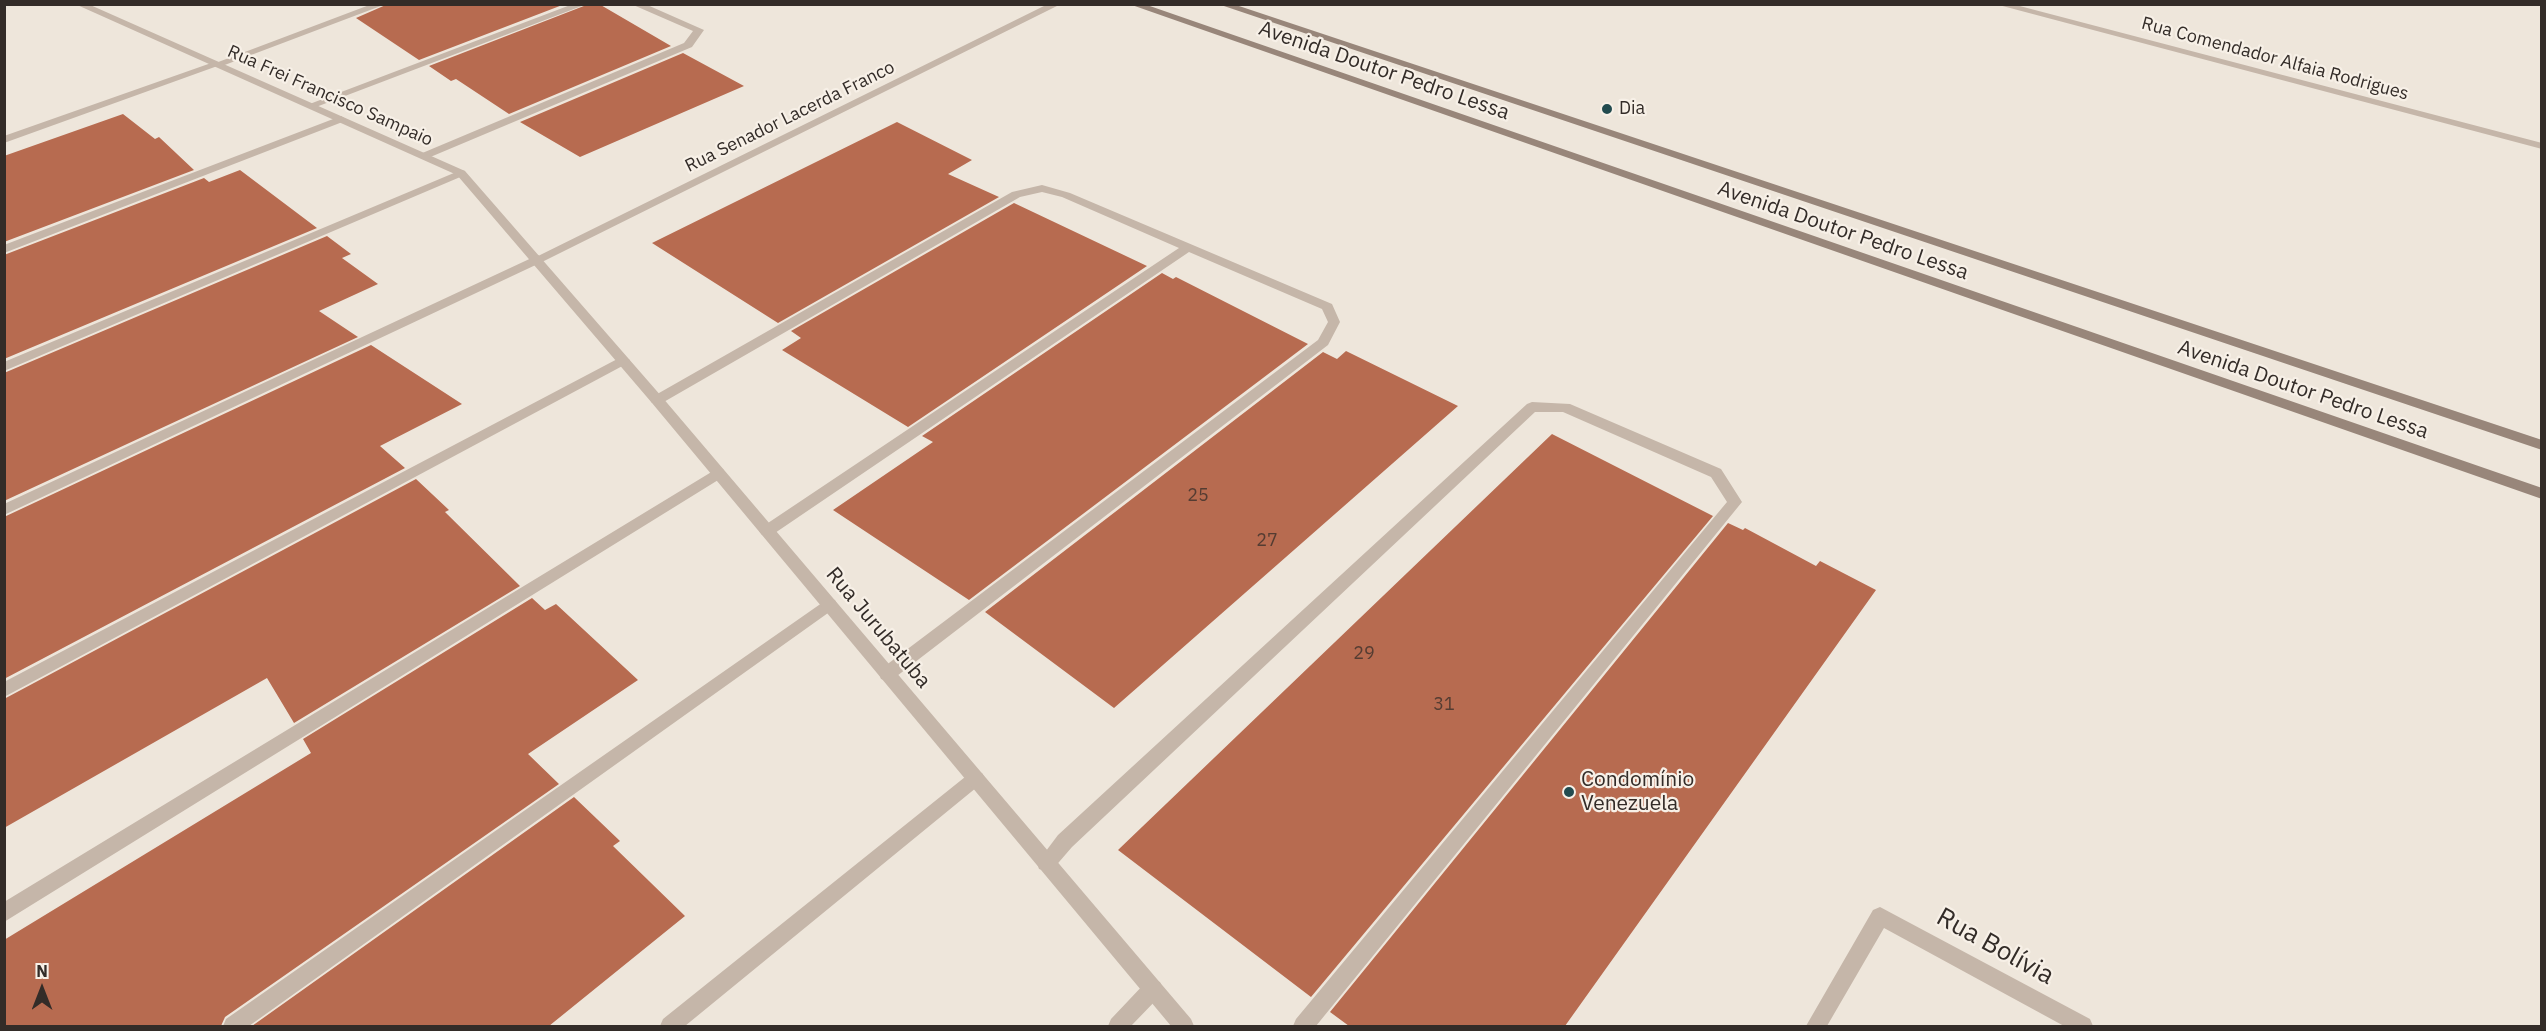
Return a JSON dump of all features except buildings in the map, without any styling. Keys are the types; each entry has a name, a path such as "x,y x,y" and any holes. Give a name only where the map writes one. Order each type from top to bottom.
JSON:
{"main road":[{"name":"Avenida Doutor Pedro Lessa","path":"1133,4 2541,494"},
{"name":"Avenida Doutor Pedro Lessa","path":"1222,4 2541,445"}],"street":[{"name":"Rua Frei Francisco Sampaio","path":"79,4 312,105 461,173 538,259"},
{"path":"4,140 382,4"},
{"path":"312,105 583,4"},
{"path":"424,156 688,45 699,30 635,4"},
{"name":"Rua Senador Lacerda Franco","path":"4,510 538,259 1057,4"},
{"name":"Rua Comendador Alfaia Rodrigues","path":"1999,4 2541,146"},
{"path":"4,249 341,119"},
{"path":"4,367 461,173"},
{"path":"657,400 1016,194 1042,188 1066,195 1189,246 1327,307 1334,322 1323,342 887,674"},
{"path":"767,531 1189,246"},
{"name":"Rua Jurubatuba","path":"538,259 1184,1026"},
{"path":"4,690 623,360"},
{"path":"1046,863 1065,841 1532,407 1565,407 1716,473 1735,502 1303,1026"},
{"path":"4,913 718,473"},
{"path":"233,1026 829,604"},
{"path":"670,1026 976,778"},
{"name":"Rua Bolívia","path":"1816,1026 1880,916 2083,1026"},
{"path":"1118,1026 1153,989"}],"place":[{"name":"Dia","path":"1607,109"},
{"name":"Condomínio Venezuela","path":"1569,792"}]}
